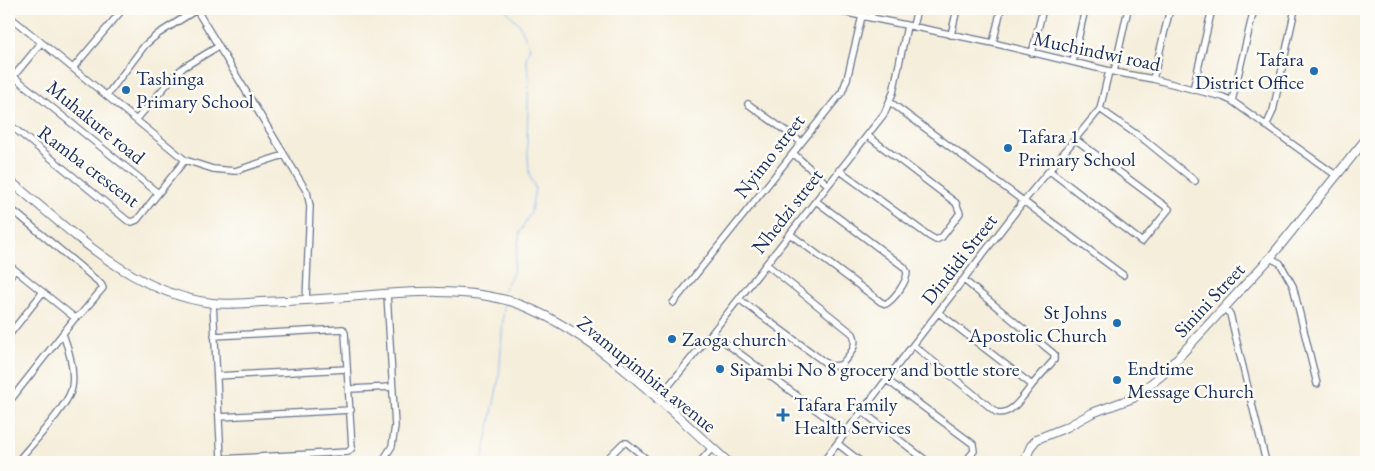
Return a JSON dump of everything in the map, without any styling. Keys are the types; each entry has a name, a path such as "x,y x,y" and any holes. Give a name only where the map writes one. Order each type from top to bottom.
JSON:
{"street":[{"path":"73,68 123,9"},
{"path":"107,94 145,45 196,9 307,192 310,206 306,301"},
{"name":"Muchindwi road","path":"829,9 1154,79 1222,97 1232,102 1337,176"},
{"path":"871,18 873,9"},
{"name":"Nhedzi street","path":"657,400 884,114 890,102 910,26 917,9"},
{"path":"951,35 957,9"},
{"path":"993,43 1001,9"},
{"path":"1032,53 1043,9"},
{"path":"1073,62 1085,9"},
{"name":"Dindidi Street","path":"823,462 1024,202 1100,109 1128,9"},
{"path":"1154,79 1170,9"},
{"path":"1193,90 1212,9"},
{"path":"1232,102 1254,9"},
{"path":"1266,126 1273,111 1295,9"},
{"path":"9,16 107,94 185,160 213,169 235,171 284,155"},
{"name":"Nyimo street","path":"673,302 845,86 862,16"},
{"path":"9,82 41,42"},
{"path":"137,119 175,75 184,67 219,46"},
{"name":"Muhakure road","path":"14,76 158,193"},
{"path":"890,102 1123,275"},
{"path":"748,104 800,142"},
{"path":"1100,109 1146,141 1195,182"},
{"name":"Ramba crescent","path":"9,124 128,221 132,222 137,220 185,160"},
{"path":"839,170 929,236 936,240 942,237 960,213 956,203 868,136"},
{"path":"1050,170 1142,242 1169,209 1075,139"},
{"name":"Sinini Street","path":"1024,462 1031,446 1037,439 1067,427 1092,413 1134,398 1162,375 1270,258 1366,139"},
{"path":"793,152 828,186"},
{"name":"Zvamupimbira avenue","path":"9,180 110,262 149,284 194,300 213,303 306,301 386,294 439,292 501,299 530,308 580,336 622,369 728,462"},
{"path":"790,234 881,302 886,304 891,301 907,276 904,267 816,201"},
{"path":"9,207 102,286 102,290 81,314 74,318 9,402"},
{"path":"1270,258 1280,263 1292,286 1317,384"},
{"path":"739,299 827,364 832,366 840,365 853,350 855,344 853,334 766,264"},
{"path":"9,265 74,318"},
{"path":"9,277 14,270"},
{"path":"913,345 996,412 1001,413 1014,406 1054,360 1054,354 964,280"},
{"path":"9,335 43,292"},
{"path":"382,462 392,446 395,426 386,294"},
{"path":"213,303 214,336 219,417 220,460 346,452 352,448 350,389 345,331 340,329 214,336"},
{"path":"1223,308 1230,314 1266,462"},
{"path":"938,313 1032,385"},
{"path":"712,333 846,432"},
{"path":"17,462 61,408 72,389 71,360 63,334"},
{"path":"217,376 348,369"},
{"path":"887,380 973,444 974,451 965,462"},
{"path":"350,389 392,387"},
{"path":"219,417 350,410"},
{"path":"863,412 928,462"},
{"path":"604,462 620,444 627,443 650,462"},
{"path":"838,444 861,462"},
{"path":"700,462 712,448"}],"waterway":[{"path":"503,291 513,273 520,232 531,212 535,188 529,174 527,138 529,74 526,59 530,47 519,24 505,9"},
{"path":"482,462 499,378 504,304"}],"place":[{"name":"Tafara District Office","path":"1314,71"},
{"name":"Tashinga Primary School","path":"126,90"},
{"name":"Tafara 1 Primary School","path":"1008,148"},
{"name":"St Johns Apostolic Church","path":"1117,323"},
{"name":"Zaoga church","path":"672,339"},
{"name":"Sipambi No 8 grocery and bottle store","path":"720,369"},
{"name":"Endtime Message Church","path":"1117,380"},
{"name":"Tafara Family Health Services","path":"783,415"}]}
